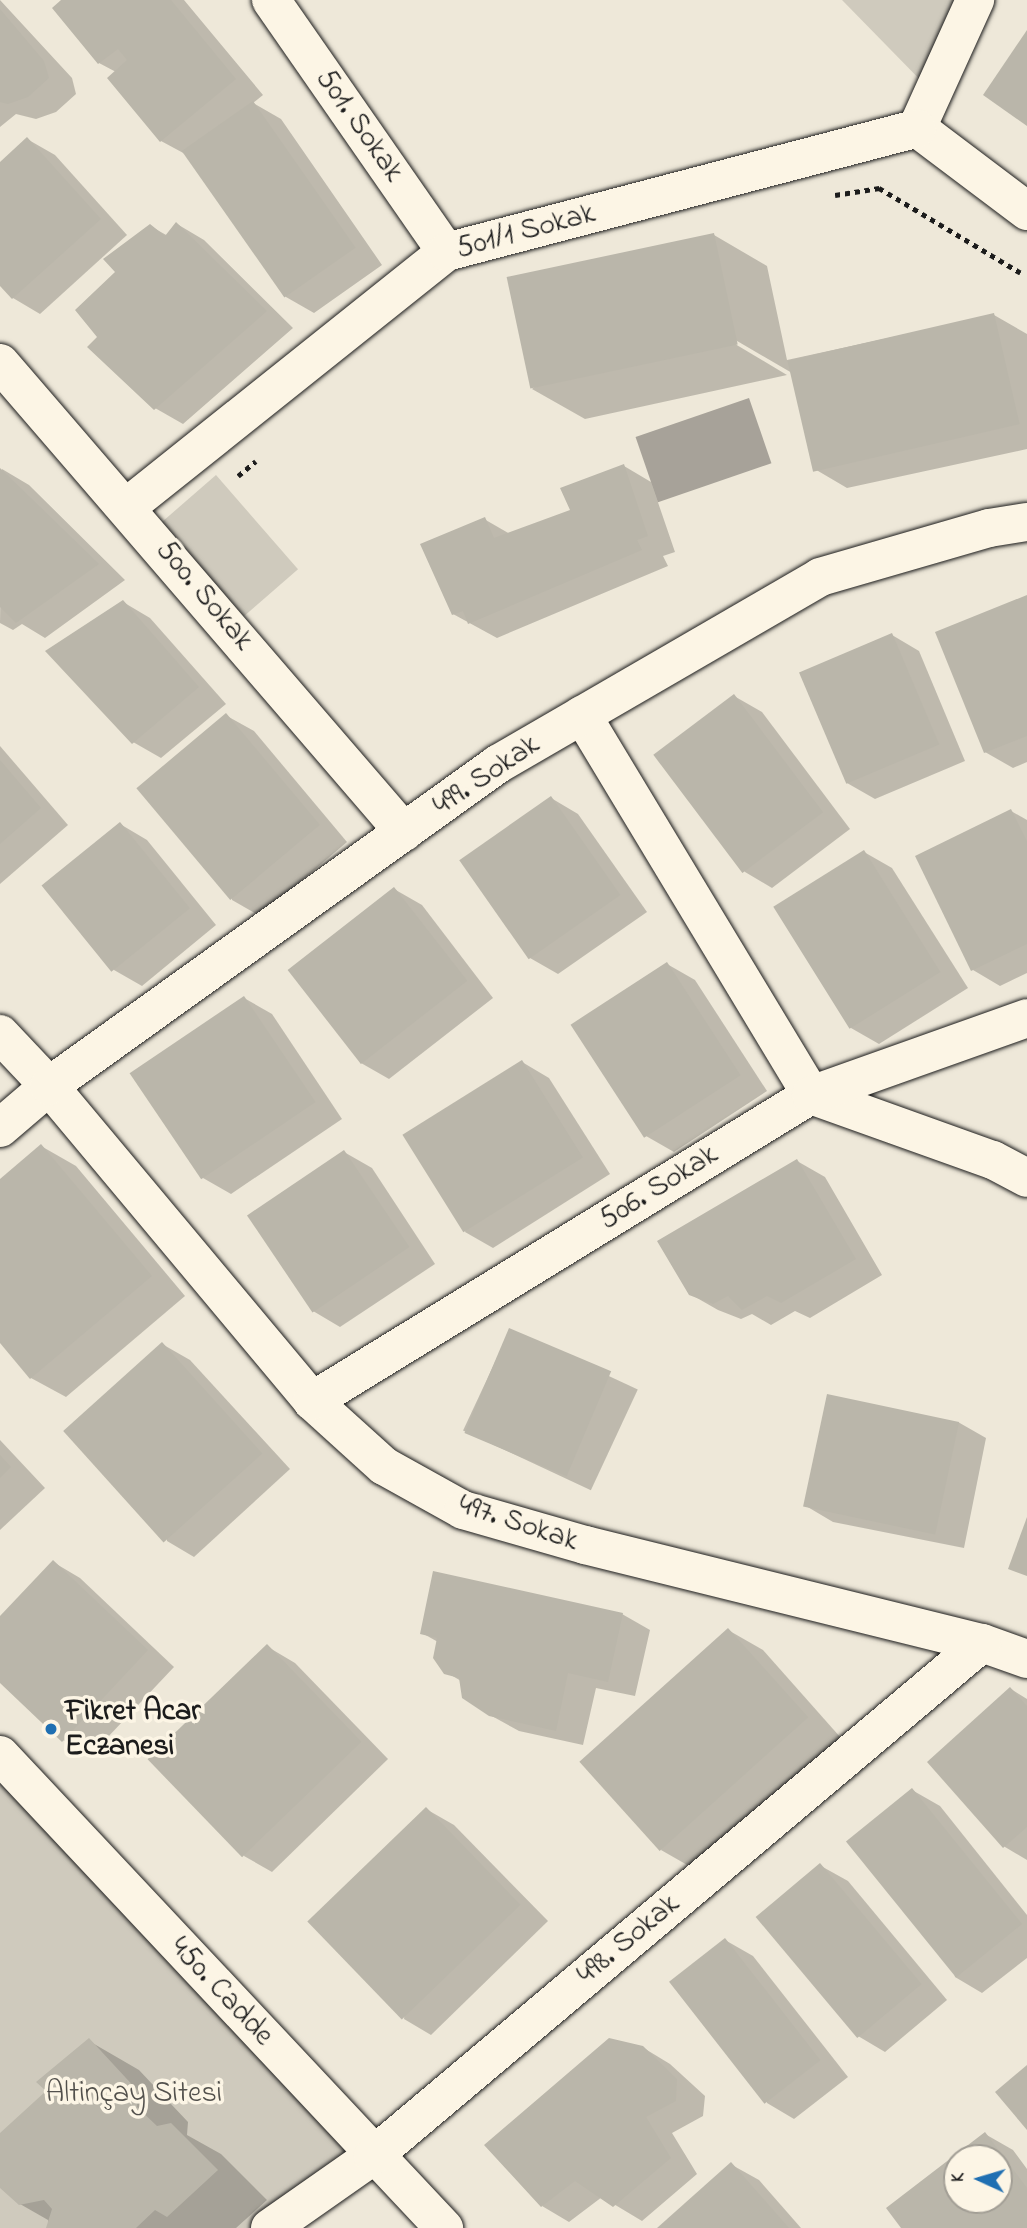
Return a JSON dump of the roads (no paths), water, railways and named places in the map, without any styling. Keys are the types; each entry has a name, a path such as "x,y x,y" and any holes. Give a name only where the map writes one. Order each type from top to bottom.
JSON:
{"street":[{"name":"501. Sokak","path":"271,0 446,252"},
{"path":"975,0 917,128 1027,211"},
{"name":"501/1 Sokak","path":"128,506 446,252 917,128"},
{"name":"500. Sokak","path":"0,363 128,506 404,832"},
{"name":"499. Sokak","path":"0,1128 49,1086 498,764 820,577 989,528 1027,522"},
{"path":"582,715 811,1095 993,1160 1027,1178"},
{"name":"506. Sokak","path":"313,1401 811,1095 1027,1018"},
{"name":"497. Sokak","path":"0,1034 49,1086 313,1401 384,1466 463,1510 585,1545 982,1643 1027,1659"},
{"name":"498. Sokak","path":"270,2228 373,2156 982,1643"},
{"name":"450. Cadde","path":"0,1755 373,2156 444,2228"}],"place":[{"name":"Fikret Acar Eczanesi","path":"51,1729"}],"park label":[{"name":"Altinçay Sitesi","path":"134,2094"}]}
